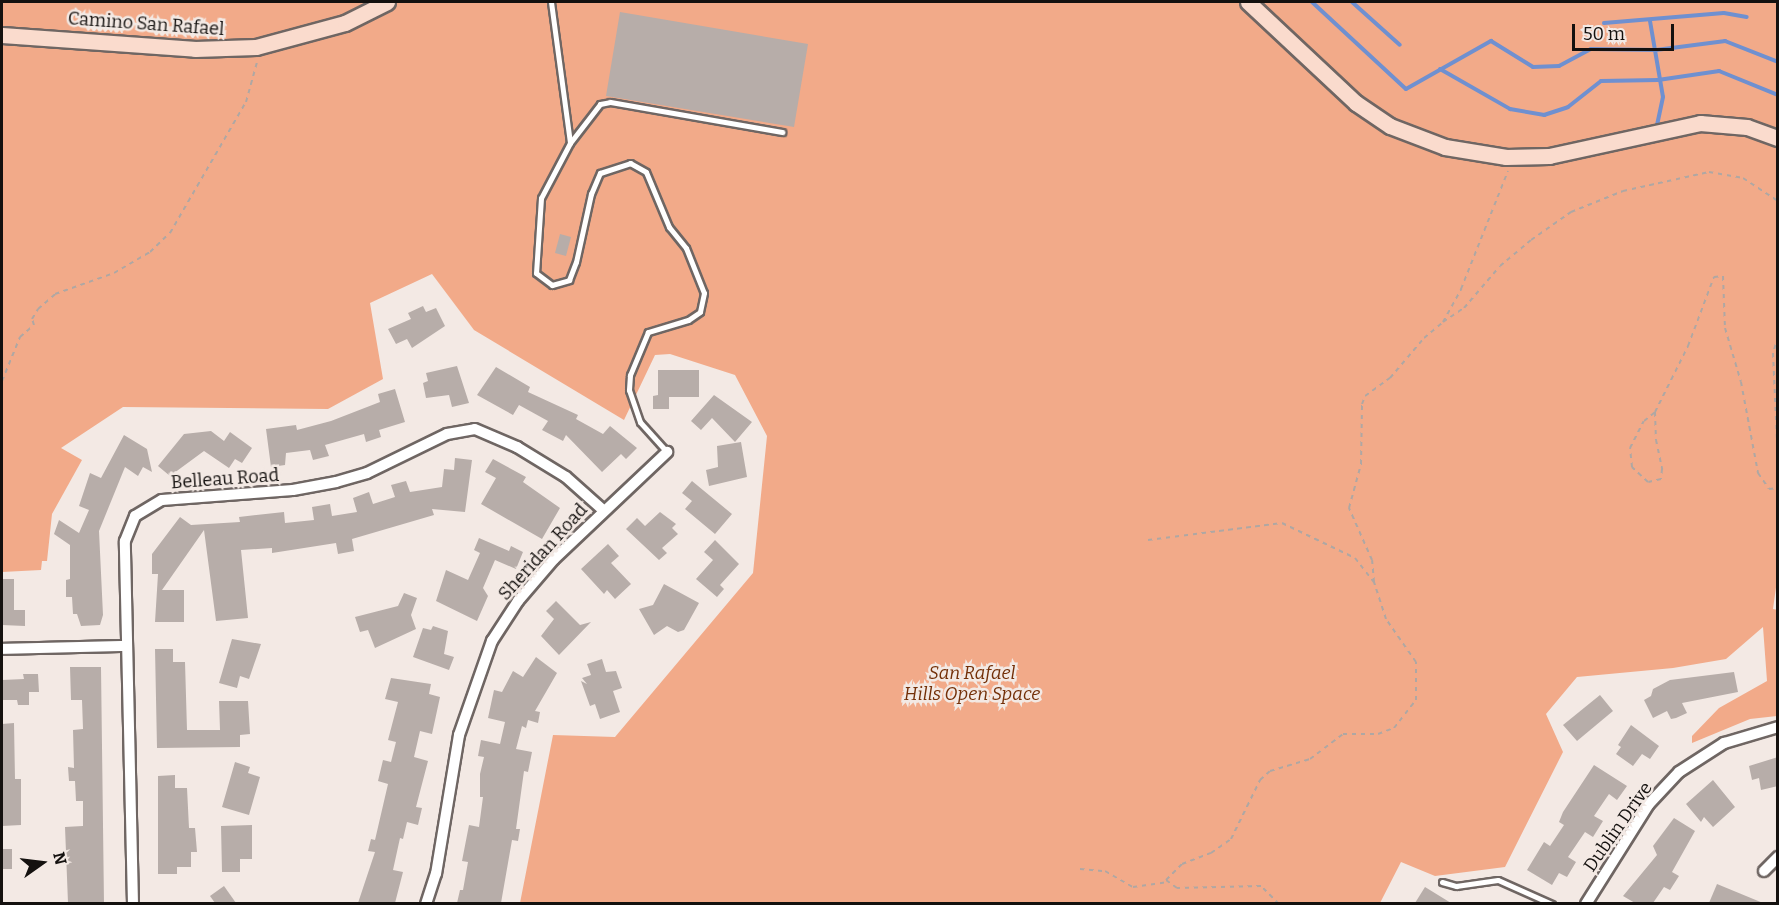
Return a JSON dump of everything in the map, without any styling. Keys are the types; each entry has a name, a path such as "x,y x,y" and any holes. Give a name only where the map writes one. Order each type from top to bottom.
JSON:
{"street":[{"name":"Camino San Rafael","path":"2,35 195,49 256,47 345,23 387,2"},
{"path":"1248,2 1335,87 1390,126 1445,147 1506,157 1569,153 1700,123 1747,127 1778,138"},
{"name":"Belleau Road","path":"133,903 125,542 135,516 162,500 316,487 367,473 447,434 475,429 517,447 566,477 603,510"},
{"name":"Sheridan Road","path":"426,903 443,840 459,735 492,641 525,592 603,510 667,452"},
{"path":"2,649 126,646"},
{"name":"Dublin Drive","path":"1586,903 1649,804 1679,772 1724,743 1778,727"},
{"path":"1764,871 1778,857"}],"lane":[{"path":"551,2 570,143"},
{"path":"667,452 640,422 629,390 630,375 648,332 688,320 700,312 704,293 686,248 669,226 646,172 630,163 606,168 594,183 576,262 569,280 556,285 540,279 537,252 541,198 570,143 600,104 610,102 782,132"},
{"path":"1442,882 1456,886 1498,880 1552,903"}],"path":[{"path":"2,381 20,337 34,325 32,319 38,309 55,294 114,273 150,252 170,233 246,102 255,80 256,47"},
{"path":"1443,322 1508,178 1506,157"},
{"path":"1167,882 1171,872 1182,864 1211,853 1231,839 1260,780 1270,771 1310,759 1343,734 1378,734 1404,720 1416,700 1419,670 1386,619 1374,582 1370,553 1349,508 1361,464 1362,404 1365,396 1390,378 1424,338 1464,308 1500,266 1531,240 1571,212 1623,191 1709,172 1743,178 1778,201"},
{"path":"1655,412 1656,440 1662,469 1661,479 1648,482 1632,467 1630,448 1644,422 1655,412 1688,346 1714,277 1723,276 1725,328 1742,382 1758,473 1769,489 1778,488"},
{"path":"1778,336 1773,353 1778,462"},
{"path":"1148,540 1282,523 1355,558 1374,582"},
{"path":"1080,869 1105,871 1133,887 1167,882 1178,888 1261,886 1279,903"}],"green space":[{"name":"San Rafael Hills Open Space","path":"2,2 1777,2 1778,573 1773,609 1778,610 1777,716 1750,719 1692,743 1692,736 1719,708 1767,681 1763,627 1726,659 1673,668 1577,677 1546,714 1563,752 1505,867 1435,876 1401,862 1380,903 520,903 553,735 615,737 753,573 767,436 735,375 670,354 655,355 624,420 474,330 432,274 370,303 383,379 328,409 123,407 61,448 82,460 52,514 47,561 42,561 41,570 2,572"}],"building":[{"path":"620,12 808,44 794,127 606,96"},
{"path":"560,234 571,237 566,256 555,253"},
{"path":"423,306 426,312 436,308 445,326 412,348 407,339 396,344 388,329 411,319 408,313"},
{"path":"457,366 469,403 452,407 449,395 426,398 423,383 428,381 426,373"},
{"path":"496,367 530,387 528,392 578,415 576,419 603,434 610,426 637,448 626,459 621,454 602,472 566,435 563,441 542,430 548,421 519,405 513,415 477,395"},
{"path":"658,370 699,370 699,397 669,397 669,409 653,409 653,396 658,395"},
{"path":"395,389 405,422 379,430 381,437 366,442 364,434 325,445 329,456 313,460 310,450 286,453 285,465 271,467 266,429 296,425 297,430 331,421 380,402 378,394"},
{"path":"714,395 752,422 735,442 712,418 701,430 691,421"},
{"path":"211,431 224,441 230,432 252,448 242,463 235,459 229,468 204,451 170,476 158,466 184,434"},
{"path":"124,435 147,449 152,472 143,467 138,476 125,467 99,531 103,615 100,625 81,626 77,614 73,614 72,597 66,597 66,580 70,579 70,545 54,534 59,520 79,533 89,510 79,506 90,473 101,478"},
{"path":"741,442 747,477 709,486 706,470 718,467 717,446"},
{"path":"455,458 472,460 465,512 432,509 434,515 352,539 354,551 338,554 336,543 272,553 272,548 241,550 248,618 216,621 204,530 162,590 184,590 184,622 155,622 158,574 152,574 152,554 180,517 191,525 240,522 239,517 284,512 285,523 314,520 312,507 330,504 332,516 357,512 353,498 369,492 373,504 395,497 391,485 406,481 410,492 442,487 444,469 454,470"},
{"path":"493,459 526,477 523,482 560,508 542,539 481,504 496,478 485,472"},
{"path":"692,481 732,514 715,534 685,509 692,501 682,493"},
{"path":"660,512 676,524 672,528 678,534 662,548 667,553 659,560 626,529 637,518 645,526"},
{"path":"479,538 509,551 511,546 523,552 516,569 495,560 483,588 488,596 477,621 436,601 446,570 468,580 480,553 474,550"},
{"path":"715,540 739,564 720,585 724,589 717,597 696,579 713,560 704,552"},
{"path":"608,544 619,556 611,563 631,584 615,599 607,590 604,594 581,569"},
{"path":"2,579 14,579 14,610 25,610 25,626 2,625"},
{"path":"664,584 699,603 684,630 678,632 667,626 654,635 639,609 653,605"},
{"path":"404,593 417,598 411,615 416,629 375,648 368,630 360,632 355,617 398,606"},
{"path":"556,601 580,625 591,622 559,655 541,636 554,619 546,611"},
{"path":"433,626 448,631 444,654 454,657 449,670 413,657 423,628 431,630"},
{"path":"232,639 261,644 249,679 240,676 237,688 219,683"},
{"path":"155,649 173,649 173,662 185,662 187,730 220,730 219,701 248,701 250,734 240,735 240,747 157,748"},
{"path":"536,657 557,673 535,711 540,712 538,723 528,720 526,728 522,726 516,749 532,752 528,772 524,771 516,829 520,829 518,841 512,840 501,903 457,903 460,890 463,890 468,862 462,861 469,825 479,827 483,797 480,797 480,774 484,757 478,756 481,740 500,744 505,722 488,718 494,690 502,692 513,671 523,677"},
{"path":"602,659 606,672 616,671 622,688 613,691 620,712 600,719 595,704 590,706 581,681 587,684 582,678 591,675 587,664"},
{"path":"70,667 101,667 104,903 68,903 65,827 83,826 83,801 76,801 75,781 69,781 68,767 74,768 73,730 83,729 82,700 71,700"},
{"path":"1734,672 1738,692 1682,703 1687,713 1676,718 1671,719 1667,711 1653,718 1644,700 1651,696 1653,689 1670,680"},
{"path":"23,674 38,674 39,692 29,692 29,705 18,705 17,700 2,700 2,680 24,679"},
{"path":"391,678 431,684 429,694 440,697 432,734 420,731 414,757 428,761 416,807 422,808 418,825 407,822 403,839 400,838 393,870 403,872 395,903 358,903 375,852 368,851 371,839 375,840 388,784 378,781 383,760 391,762 396,742 388,740 398,702 385,699"},
{"path":"1600,695 1613,711 1577,741 1563,725"},
{"path":"14,723 15,779 21,779 21,825 2,826 2,724"},
{"path":"1631,725 1659,746 1650,759 1642,754 1633,766 1616,754 1621,747 1618,745"},
{"path":"1778,757 1778,786 1761,790 1759,778 1752,780 1749,766"},
{"path":"235,762 250,767 248,773 260,777 249,815 222,807"},
{"path":"1594,765 1627,786 1617,800 1609,794 1594,816 1603,821 1593,837 1585,832 1568,857 1576,862 1567,877 1559,873 1552,885 1527,870 1544,842 1550,846 1564,825 1559,822 1563,812"},
{"path":"175,775 175,788 187,788 189,828 195,828 197,852 191,852 191,867 177,867 177,874 158,874 158,776"},
{"path":"1713,780 1735,807 1713,827 1704,817 1701,822 1686,804"},
{"path":"1674,818 1695,831 1672,872 1679,876 1670,890 1664,887 1653,903 1635,903 1623,896 1657,855 1653,846"},
{"path":"252,825 252,859 240,859 240,872 222,872 221,826"},
{"path":"2,849 12,849 12,869 2,869"},
{"path":"1717,884 1763,903 1709,903"},
{"path":"224,886 236,903 215,903 210,896"},
{"path":"1425,887 1451,903 1415,903"}],"waterway":[{"path":"1312,2 1406,89 1491,41 1533,67 1559,66 1591,49 1656,50 1725,41 1778,62"},
{"path":"1352,2 1400,45"},
{"path":"1604,23 1724,13 1747,17"},
{"path":"1650,21 1663,97 1656,129"},
{"path":"1440,69 1510,109 1544,115 1568,107 1601,81 1658,80 1719,71 1778,95"}]}
